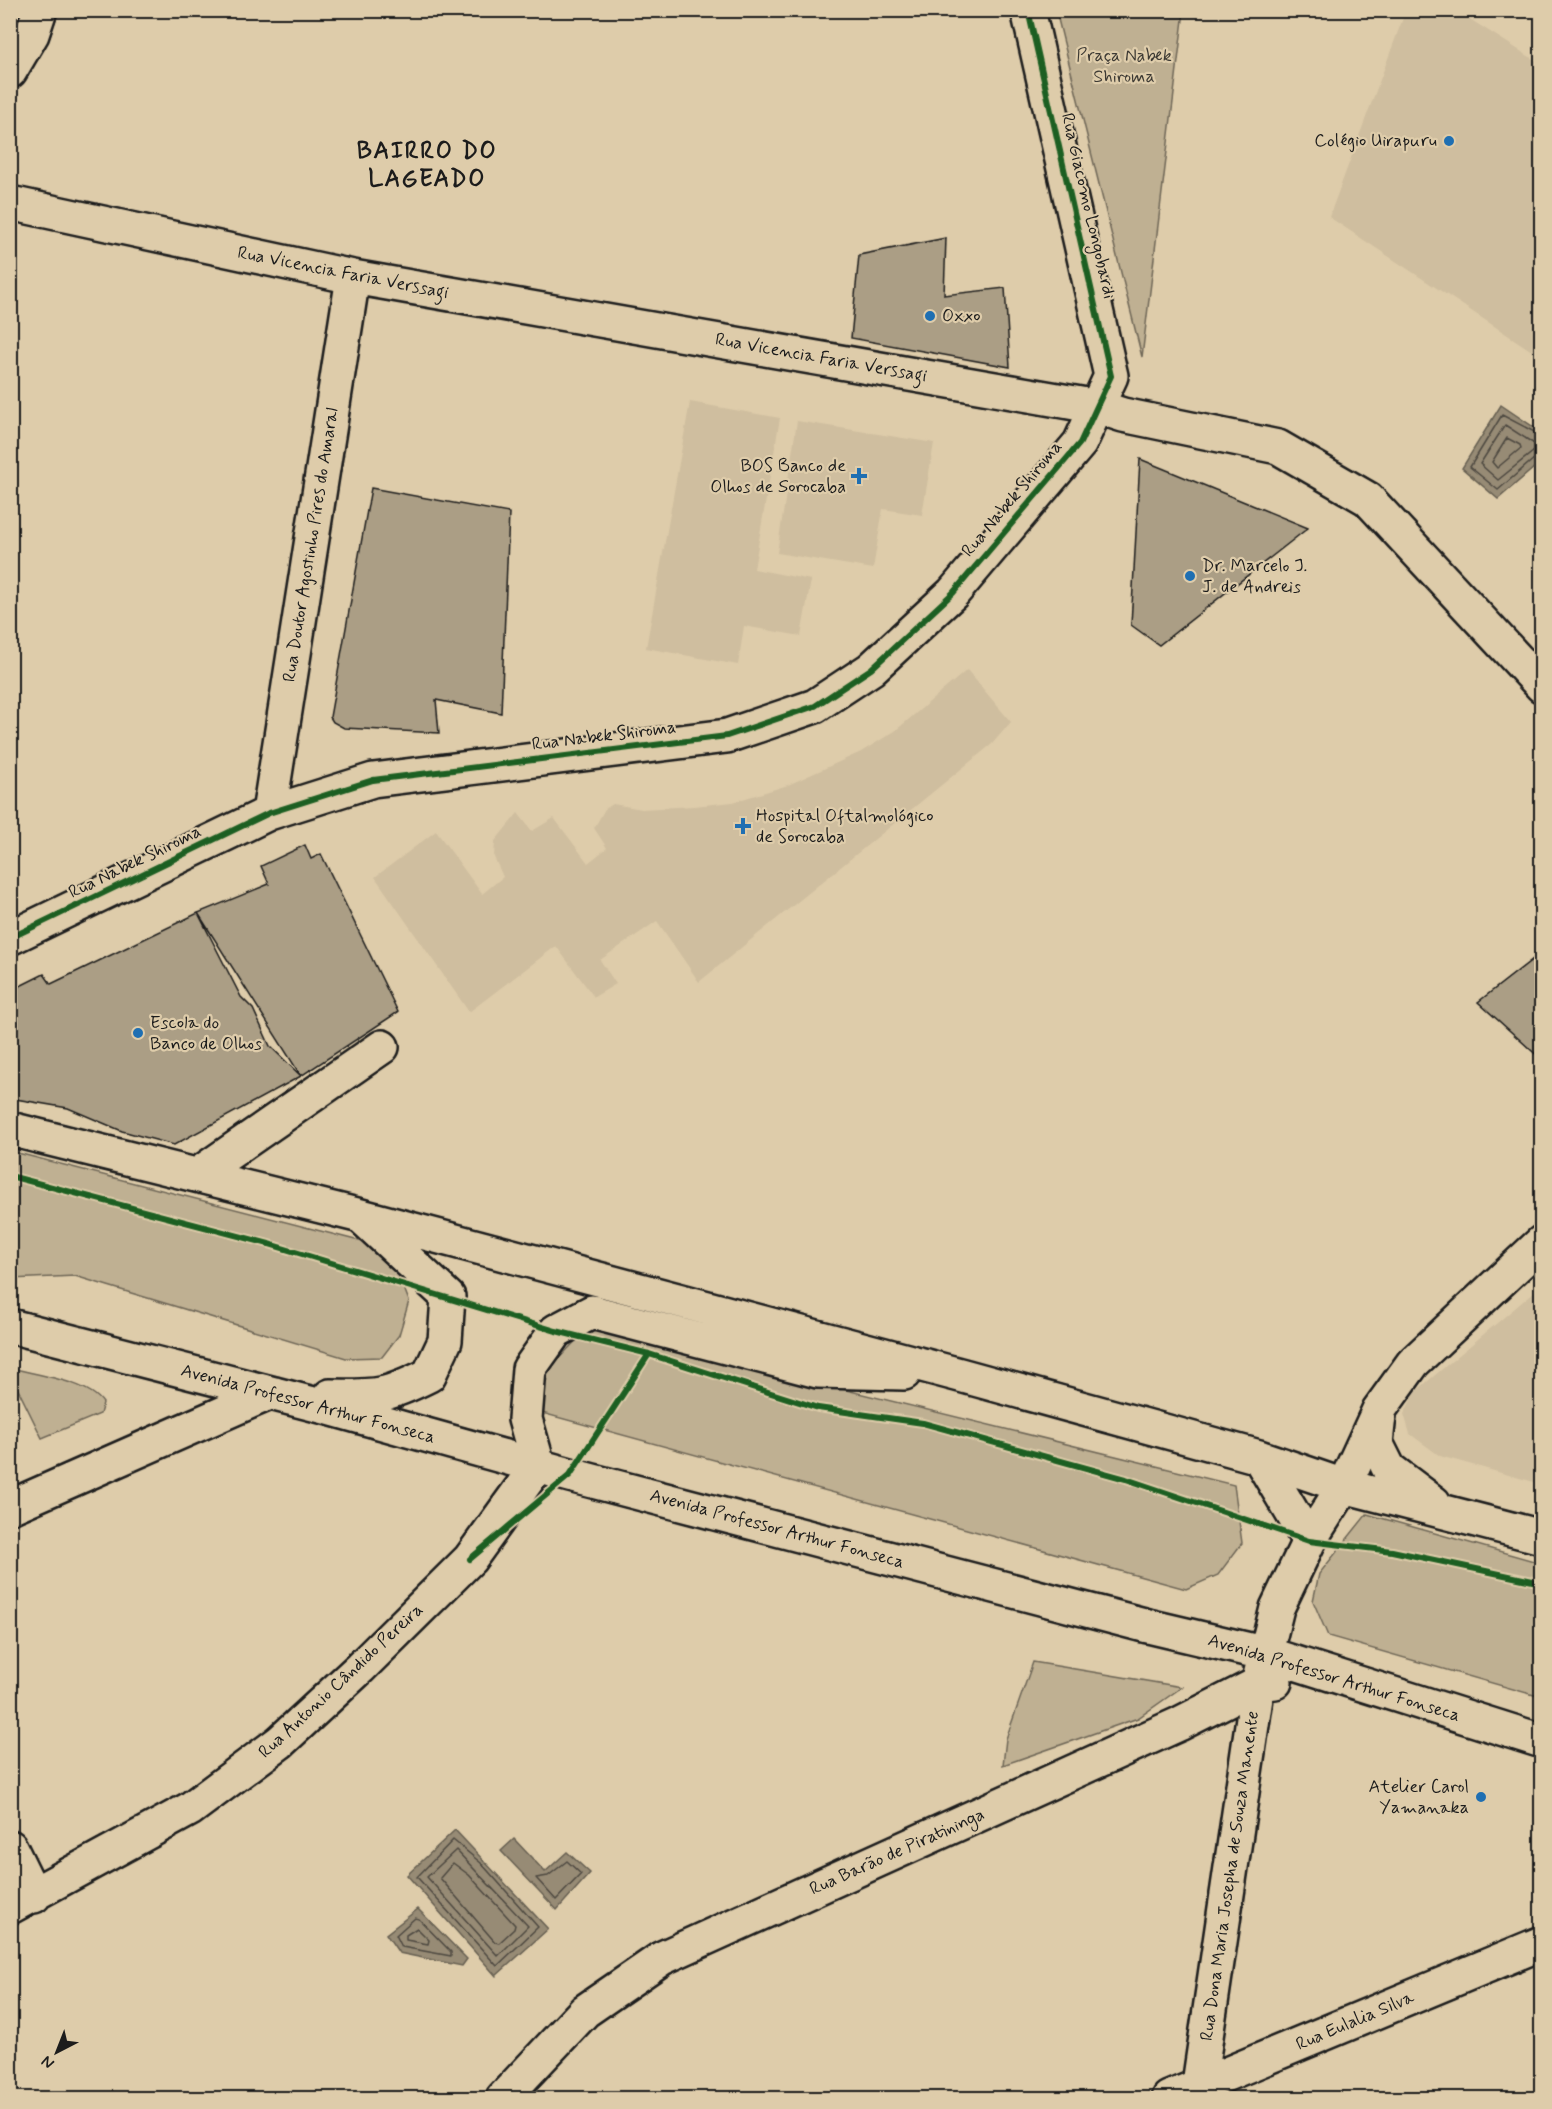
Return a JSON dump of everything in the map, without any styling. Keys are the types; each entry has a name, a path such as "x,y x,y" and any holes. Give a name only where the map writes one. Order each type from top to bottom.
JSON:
{"street":[{"path":"10,71 32,34 40,10"},
{"name":"Rua Giacomo Longobardi","path":"1028,10 1111,376 1098,407"},
{"name":"Rua Vicencia Faria Verssagi","path":"10,203 353,277 1098,407 1123,415 1278,447 1368,499 1542,687"},
{"name":"Rua Doutor Agostinho Pires do Amaral","path":"269,813 353,277"},
{"name":"Rua Nabek Shiroma","path":"10,939 269,813 374,780 727,736 815,706 871,669 953,593 1080,443 1098,407"},
{"path":"197,1175 302,1105 381,1047"},
{"path":"10,1129 361,1216 960,1375 1259,1457 1344,1486 1542,1537"},
{"path":"10,1507 267,1394 374,1397 394,1392 429,1375 445,1341 448,1297 361,1216"},
{"name":"Rua Dona Maria Josepha de Souza Manente","path":"1198,2092 1263,1669 1277,1608 1309,1541 1344,1486 1379,1410 1413,1363 1542,1242"},
{"path":"538,1465 525,1419 529,1369 556,1331 592,1312 818,1371 960,1375"},
{"name":"Avenida Professor Arthur Fonseca","path":"10,1326 581,1478 1218,1643 1263,1669 1331,1676 1542,1742"},
{"path":"1379,1410 1376,1443 1389,1469 1446,1511"},
{"path":"1259,1457 1309,1541"},
{"name":"Rua Antonio Cândido Pereira","path":"22,1901 190,1809 280,1742 360,1668 470,1559 538,1465"},
{"path":"1218,1643 1277,1608"},
{"name":"Rua Barão de Piratininga","path":"503,2098 585,2011 662,1958 1179,1724 1263,1669"},
{"path":"10,1847 22,1901"},
{"name":"Rua Eulalia Silva","path":"1169,2098 1198,2092 1542,1943"}],"shaded area":[{"name":"Colégio Uirapuru","path":"1406,10 1457,11 1541,64 1541,357 1329,217"},
{"path":"690,402 780,418 754,569 811,580 801,636 744,626 738,665 646,648"},
{"name":"BOS Banco de Olhos de Sorocaba","path":"797,421 934,443 922,515 883,509 873,569 777,553"},
{"path":"967,670 1011,722 992,744 699,982 657,921 600,960 616,984 594,997 556,946 469,1012 375,877 436,831 482,894 503,877 494,857 495,841 518,813 532,831 554,818 588,863 607,848 594,828 605,809 613,804 642,809 733,802 788,785 861,752 895,731"},
{"path":"1541,1286 1541,1484 1440,1456 1410,1434 1404,1414 1415,1392"}],"green space":[{"name":"Praça Nabek Shiroma","path":"1056,11 1184,11 1142,357"},
{"path":"10,1151 363,1242 397,1270 409,1301 399,1335 382,1357 346,1358 75,1276 11,1279"},
{"path":"589,1327 1234,1485 1242,1543 1218,1575 1186,1589 542,1413 541,1377"},
{"path":"11,1368 61,1380 86,1389 103,1403 100,1414 42,1438 11,1375"},
{"path":"1367,1514 1541,1563 1541,1697 1328,1636 1313,1601 1319,1574"},
{"path":"1033,1662 1182,1687 1138,1718 1003,1765 1006,1739"}],"water":[{"path":"1501,405 1541,432 1542,461 1498,499 1462,468"},
{"path":"455,1830 548,1929 496,1976 407,1875"},
{"path":"514,1839 545,1872 567,1852 590,1873 557,1910 501,1851"},
{"path":"418,1909 467,1959 462,1966 399,1953 386,1934"}],"building":[{"name":"Oxxo","path":"946,238 944,295 1005,288 1010,367 851,338 859,255"},
{"name":"Dr. Marcelo J. J. de Andreis","path":"1140,459 1308,528 1159,645 1131,625"},
{"path":"371,488 509,513 501,713 436,700 439,733 344,728 333,722 330,717"},
{"path":"305,845 311,859 321,854 398,1012 301,1076 198,913 269,884 261,866"},
{"name":"Escola do Banco de Olhos","path":"198,913 241,997 253,1009 270,1046 301,1076 174,1145 122,1131 68,1108 10,1098 10,991 44,974 51,984"},
{"path":"1542,952 1542,1060 1478,1002"}],"cycle path":[{"path":"10,938 269,813 373,780 727,736 815,706 871,669 953,593 1080,443 1111,376 1028,10"},
{"path":"10,1176 269,1244 556,1331 649,1354 818,1408 923,1423 1126,1479 1309,1541 1392,1551 1542,1583"},
{"path":"470,1559 570,1475 649,1354"}],"place":[{"name":"Colégio Uirapuru","path":"1449,141"},
{"name":"Oxxo","path":"930,316"},
{"name":"BOS Banco de Olhos de Sorocaba","path":"859,476"},
{"name":"Dr. Marcelo J. J. de Andreis","path":"1190,576"},
{"name":"Hospital Oftalmológico de Sorocaba","path":"743,826"},
{"name":"Escola do Banco de Olhos","path":"138,1033"},
{"name":"Atelier Carol Yamanaka","path":"1481,1797"}],"district":[{"name":"BAIRRO DO LAGEADO","path":"427,165"}]}
